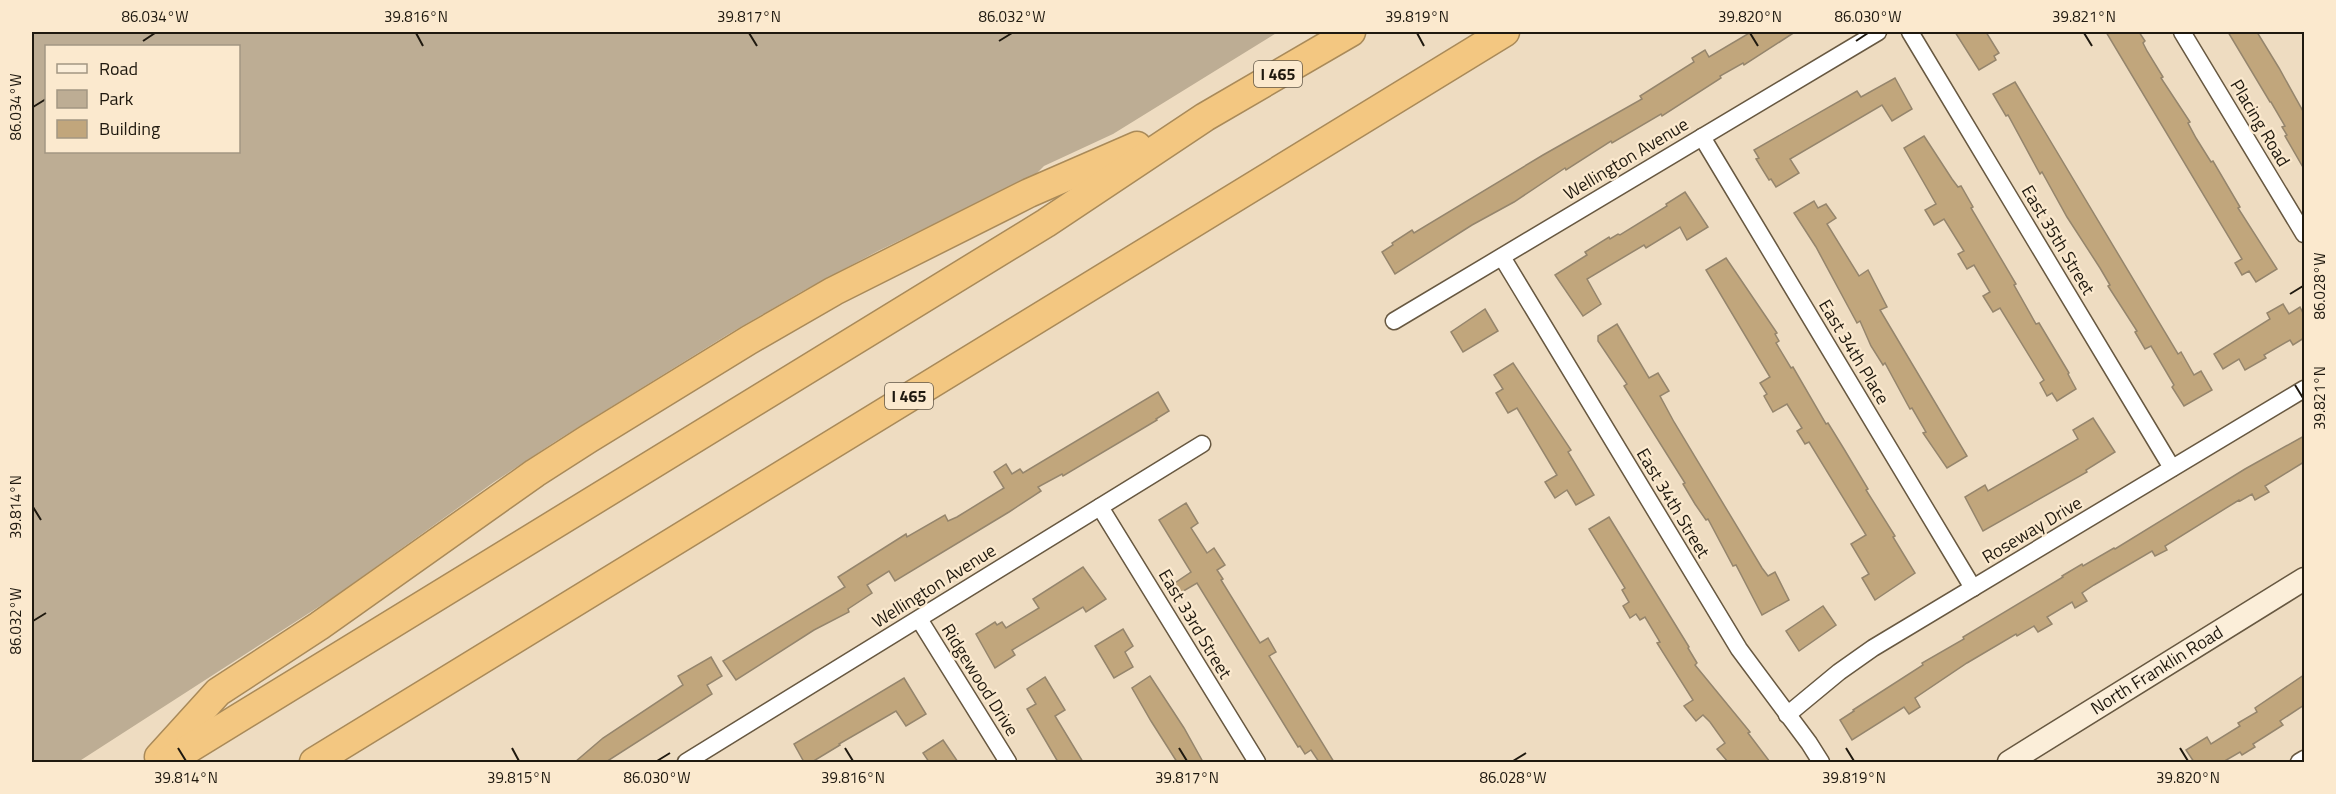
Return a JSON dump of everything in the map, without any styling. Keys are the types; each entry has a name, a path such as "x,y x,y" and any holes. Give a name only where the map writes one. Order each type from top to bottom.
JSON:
{"highway":[{"name":"I 465","path":"167,762 1046,223 1205,117 1351,32"},
{"name":"I 465","path":"314,762 1505,32"},
{"path":"154,762 218,692 319,626 535,473 749,340 834,291 1029,193 1205,117"}],"main road":[{"name":"North Franklin Road","path":"2009,762 2304,579"}],"street":[{"name":"Wellington Avenue","path":"1394,321 1878,32"},
{"name":"East 35th Street","path":"1911,32 2172,468"},
{"name":"Placing Road","path":"2182,32 2304,234"},
{"name":"East 34th Place","path":"1702,136 1973,588"},
{"name":"East 34th Street","path":"1502,257 1739,649 1821,762"},
{"name":"Roseway Drive","path":"1787,715 1853,662 2304,389"},
{"name":"Wellington Avenue","path":"691,761 1202,444"},
{"name":"East 33rd Street","path":"1100,507 1257,762"},
{"name":"Ridgewood Drive","path":"919,618 1008,762"},
{"path":"2299,762 2304,759"}],"green space":[{"path":"32,32 1278,32 1113,134 1044,166 1035,175 878,251 727,335 556,441 494,482 334,597 78,762 32,762"}],"building":[{"path":"1751,32 1795,32 1744,65 1743,63 1720,76 1721,78 1662,116 1661,114 1612,143 1611,141 1566,170 1565,168 1514,202 1472,225 1395,274 1382,252 1393,245 1392,243 1412,230 1414,233 1543,155 1642,99 1640,96 1694,62 1692,58 1705,50 1709,57"},
{"path":"1955,32 1986,32 1999,53 1994,56 1996,60 1979,70"},
{"path":"2106,32 2139,32 2145,41 2143,43 2147,51 2163,77 2161,78 2190,122 2188,123 2196,138 2211,162 2213,161 2240,207 2238,208 2277,269 2256,282 2249,271 2242,275 2235,263 2242,259"},
{"path":"2228,32 2257,32 2304,113 2304,169 2285,136 2287,135 2282,127 2285,126"},
{"path":"1895,78 1912,109 1892,121 1882,105 1790,159 1799,173 1776,187 1771,179 1769,180 1756,159 1759,158 1754,150 1857,91 1861,97"},
{"path":"2015,82 2178,354 2181,352 2194,375 2201,371 2212,390 2184,406 2151,346 2145,349 2100,268 2067,217 2042,172 2040,174 2008,115 2006,116 1993,94"},
{"path":"1924,136 1952,179 1958,187 1961,186 2036,324 2039,323 2069,373 2076,389 2057,401 2052,393 2047,396 2040,383 2044,380 2000,308 1993,312 1983,296 1990,292 1974,265 1967,269 1958,254 1964,251 1944,219 1934,225 1925,210 1936,204 1904,148"},
{"path":"1685,192 1708,227 1687,240 1680,227 1646,248 1644,245 1587,279 1601,304 1583,316 1555,275 1587,255 1585,252 1609,237 1610,239 1620,235"},
{"path":"1814,201 1818,208 1826,204 1836,218 1827,224 1859,276 1868,270 1887,307 1880,310 1967,456 1947,468 1923,433 1926,432 1912,408 1910,409 1885,363 1883,365 1871,346 1860,321 1857,323 1816,247 1794,213"},
{"path":"1726,258 1777,333 1775,334 1779,341 1776,343 1844,449 1915,573 1875,600 1862,578 1869,574 1851,544 1866,535 1809,442 1805,444 1797,431 1802,428 1787,404 1773,412 1764,396 1767,394 1760,383 1770,377 1706,270"},
{"path":"2283,304 2289,314 2300,307 2304,315 2304,338 2293,345 2290,340 2264,355 2266,358 2245,370 2239,359 2223,369 2214,354 2270,319 2267,313"},
{"path":"1485,309 1498,331 1463,352 1451,332"},
{"path":"1617,324 1649,378 1658,373 1669,391 1660,396 1674,422 1762,568 1768,576 1775,572 1789,600 1762,615 1736,565 1733,566 1708,519 1706,520 1695,504 1683,484 1685,483 1624,386 1627,384 1598,341 1598,336"},
{"path":"1513,363 1571,450 1568,452 1594,495 1576,505 1567,490 1555,498 1545,482 1557,475 1517,408 1508,413 1496,393 1503,389 1494,375"},
{"path":"1158,392 1169,411 1157,420 1063,476 1062,474 1038,487 1041,491 895,581 889,571 867,585 872,593 848,609 849,612 814,630 736,680 723,661 845,587 838,577 906,534 907,537 945,515 948,521 957,517 1004,488 994,472 1006,464 1012,474 1020,469 1023,473"},
{"path":"2093,418 2115,452 2086,470 2087,472 1983,531 1965,497 1985,485 1988,491 2078,439 2073,430"},
{"path":"2304,436 2304,462 2265,486 2269,492 2255,500 2252,494 2239,500 2165,546 2167,550 2155,556 2152,551 2094,585 2082,593 2087,601 2075,608 2072,602 2047,617 2052,624 2038,632 2034,626 2017,636 2016,634 1915,698 1920,707 1909,714 1904,707 1852,740 1840,720 1923,665 1922,663 2082,564 2083,566 2115,549 2245,469"},
{"path":"1186,503 1198,523 1191,528 1207,553 1214,548 1225,565 1217,570 1223,579 1221,580 1260,643 1268,638 1276,652 1269,656 1334,762 1319,762 1311,750 1305,754 1300,746 1298,747 1197,583 1175,596 1169,587 1191,572 1159,520"},
{"path":"1609,517 1689,647 1697,663 1695,665 1750,732 1748,733 1770,762 1728,762 1717,749 1725,743 1710,722 1703,715 1696,721 1684,706 1693,700 1657,643 1660,642 1645,617 1640,620 1636,614 1630,618 1623,606 1629,602 1622,590 1625,588 1589,529"},
{"path":"1083,567 1106,599 1086,612 1083,607 1012,650 1015,655 995,668 976,634 995,622 997,625 1002,622 1006,628 1039,608 1033,599"},
{"path":"1823,606 1836,625 1799,651 1786,631"},
{"path":"1123,629 1133,646 1125,652 1133,667 1114,678 1095,646"},
{"path":"711,657 722,676 707,685 712,694 606,762 575,762 603,738 683,685 678,676"},
{"path":"2304,675 2304,705 2280,721 2283,725 2253,744 2255,747 2242,755 2240,752 2223,762 2194,762 2186,750 2207,737 2211,744 2240,726 2238,723 2257,712 2255,708"},
{"path":"1150,676 1203,762 1177,762 1151,721 1132,688"},
{"path":"1045,677 1065,710 1055,716 1083,762 1058,762 1027,709 1036,704 1027,689"},
{"path":"904,678 926,714 906,726 896,711 812,762 804,762 794,744"},
{"path":"943,740 958,762 929,762 923,753"}]}
